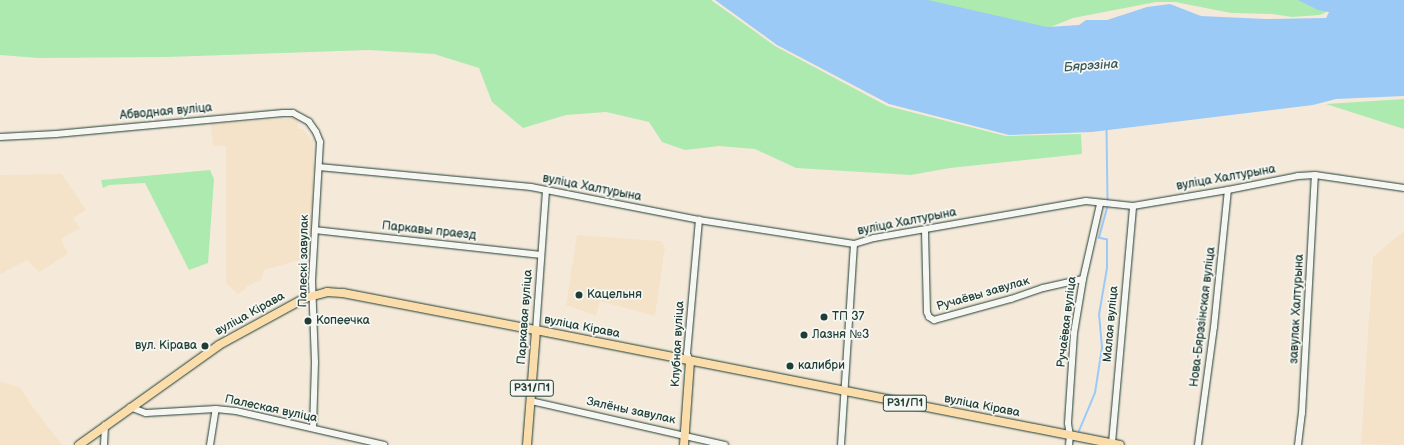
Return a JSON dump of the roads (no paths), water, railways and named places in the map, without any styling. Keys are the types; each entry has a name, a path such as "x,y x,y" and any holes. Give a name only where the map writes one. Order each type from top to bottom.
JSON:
{"main road":[{"name":"вуліца Кірава","path":"78,445 234,335 313,295 327,292 343,293 536,330 1116,444"},
{"name":"Паркавая вуліца","path":"527,445 536,330"},
{"name":"Клубная вуліца","path":"684,445 690,361"}],"street":[{"name":"Абводная вуліца","path":"0,137 56,134 293,113 309,122 316,132 320,142"},
{"name":"Палескі завулак","path":"313,428 315,362 312,281 320,142"},
{"name":"вуліца Халтурына","path":"319,167 532,187 699,220 854,244 874,238 926,231 996,216 1086,201 1102,204 1133,206 1228,190 1298,176 1315,175 1404,188"},
{"name":"завулак Халтурына","path":"1298,445 1302,413 1315,175"},
{"name":"Паркавая вуліца","path":"536,330 546,190"},
{"name":"Нова-Бярэзінская вуліца","path":"1198,445 1214,327 1228,190"},
{"name":"Ручаёвая вуліца","path":"1069,445 1070,436 1068,423 1074,333 1083,279 1102,204"},
{"name":"Малая вуліца","path":"1116,444 1133,206"},
{"name":"Клубная вуліца","path":"690,361 687,354 699,220"},
{"name":"Паркавы праезд","path":"315,230 541,255"},
{"name":"Ручаёвы завулак","path":"926,231 927,312 929,317 934,320 1011,299 1043,288 1083,279"},
{"path":"842,445 844,391 854,244"},
{"name":"Зялёны завулак","path":"531,401 725,445"},
{"name":"Палеская вуліца","path":"130,407 146,413 216,409 236,411 384,445"},
{"path":"210,445 216,409"},
{"path":"104,445 105,425"}],"water":[{"name":"Бярэзіна","path":"715,0 928,0 1047,27 1079,25 1086,20 1107,20 1147,7 1170,4 1201,16 1266,19 1326,18 1329,12 1318,10 1298,0 1404,0 1404,96 1336,99 1313,105 1092,132 1009,135 889,104 777,45"}],"waterway":[{"path":"1107,129 1108,201"},
{"path":"1079,431 1095,393 1102,348 1099,315 1107,268 1107,240 1099,238 1108,205"}],"place":[{"name":"Кацельня","path":"579,295"},
{"name":"ТП 37","path":"824,317"},
{"name":"Копеечка","path":"308,321"},
{"name":"Лазня №3","path":"804,335"},
{"name":"вул. Кірава","path":"205,346"},
{"name":"калибри","path":"790,366"}]}
